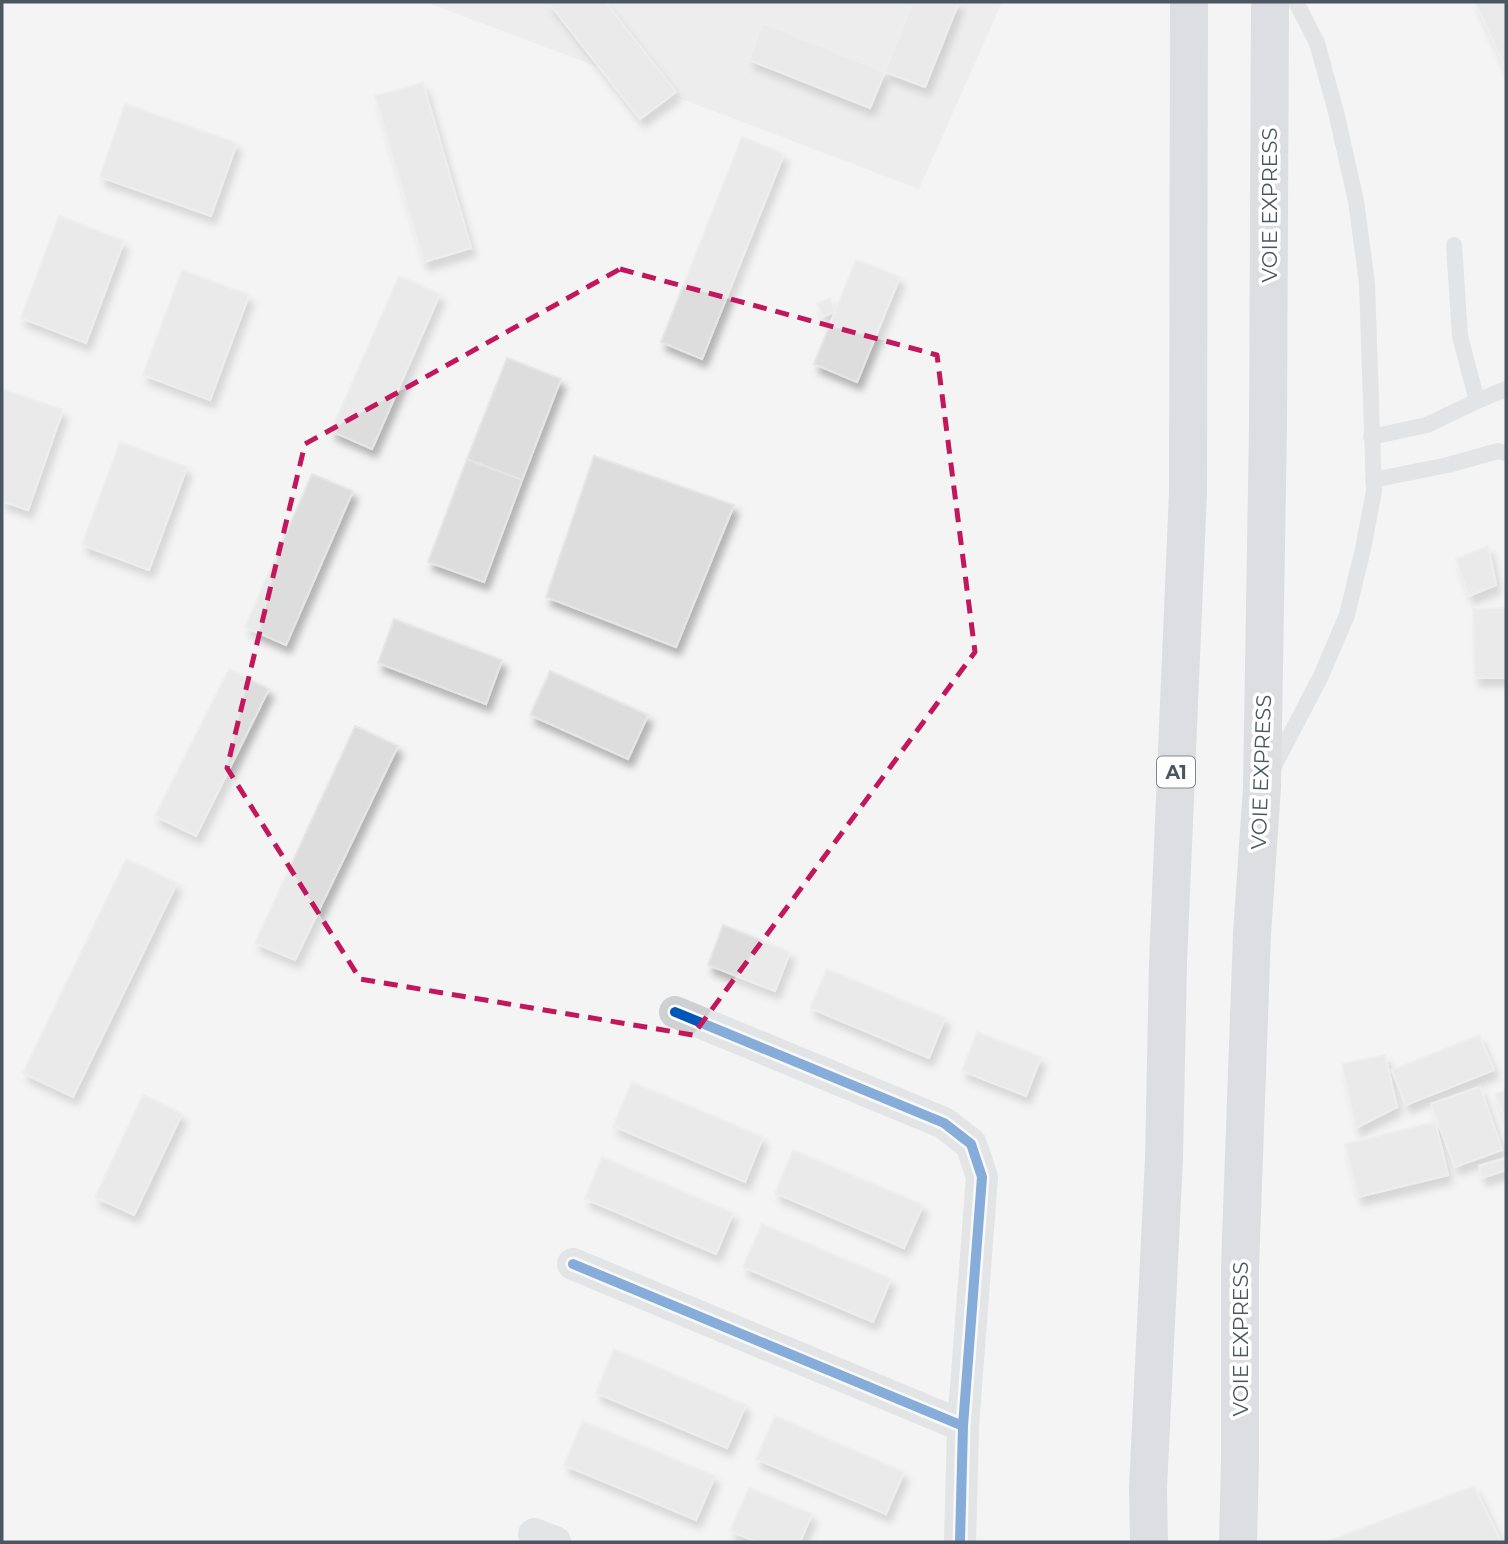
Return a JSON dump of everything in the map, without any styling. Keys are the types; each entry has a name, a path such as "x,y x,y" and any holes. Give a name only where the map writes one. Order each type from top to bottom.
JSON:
{"highway":[{"name":"A1","path":"1149,1542 1148,1488 1164,1158 1168,963 1188,492 1189,2"},
{"name":"VOIE EXPRESS","path":"1237,1542 1240,1267 1252,934 1262,787 1268,413 1270,2"}],"street":[{"path":"675,1012 944,1123 971,1144 982,1177 963,1426 960,1542"},
{"path":"573,1264 963,1426"}],"lane":[{"path":"1262,787 1321,676 1348,615 1374,491 1367,283 1356,201 1317,43 1296,2"},
{"path":"1454,245 1460,336 1477,401"},
{"path":"1371,437 1427,425 1506,389"},
{"path":"1373,480 1448,465 1498,451 1506,453"}],"highlighted area":[{"path":"620,269 937,355 975,652 693,1035 360,979 227,768 305,444"}],"shaded area":[{"path":"426,2 1002,2 919,189"}],"building":[{"path":"548,2 605,2 676,92 640,119"},
{"path":"913,2 959,2 925,87 885,72"},
{"path":"1475,2 1506,2 1506,69"},
{"path":"763,23 885,72 870,108 749,60"},
{"path":"423,83 471,248 424,262 375,96"},
{"path":"125,104 237,143 211,216 100,177"},
{"path":"742,137 784,154 702,359 661,342"},
{"path":"59,216 124,241 86,343 21,318"},
{"path":"856,260 900,277 857,382 814,364"},
{"path":"182,270 249,295 210,400 143,375"},
{"path":"399,276 440,294 372,449 331,431"},
{"path":"830,298 835,312 822,317 817,303"},
{"path":"507,358 561,379 522,480 467,459"},
{"path":"2,389 63,410 28,510 2,501"},
{"path":"120,442 187,467 149,570 82,545"},
{"path":"594,456 734,505 676,647 546,597"},
{"path":"467,459 522,480 484,582 428,562"},
{"path":"312,474 353,491 286,645 245,627"},
{"path":"1488,546 1496,585 1469,596 1456,559"},
{"path":"1506,608 1506,678 1475,678 1473,609"},
{"path":"394,619 502,660 486,704 378,663"},
{"path":"229,669 269,689 196,836 155,816"},
{"path":"550,671 648,715 628,759 530,715"},
{"path":"355,726 398,746 295,960 255,943"},
{"path":"126,859 177,883 73,1097 23,1073"},
{"path":"723,925 790,952 775,991 708,965"},
{"path":"827,969 945,1018 929,1058 810,1008"},
{"path":"977,1032 1041,1057 1026,1096 962,1071"},
{"path":"1479,1035 1494,1070 1406,1105 1392,1070"},
{"path":"1385,1055 1397,1107 1356,1128 1342,1064"},
{"path":"632,1082 763,1137 745,1182 613,1126"},
{"path":"1480,1087 1502,1150 1455,1167 1431,1104"},
{"path":"1506,1090 1506,1122 1495,1094"},
{"path":"143,1095 182,1114 134,1215 95,1197"},
{"path":"1435,1122 1448,1175 1358,1197 1345,1144"},
{"path":"793,1150 923,1205 904,1248 775,1193"},
{"path":"602,1157 733,1213 716,1254 585,1199"},
{"path":"1506,1158 1506,1170 1482,1178 1479,1166"},
{"path":"762,1224 891,1279 873,1322 743,1267"},
{"path":"614,1349 746,1405 727,1448 596,1393"},
{"path":"775,1416 904,1472 886,1514 756,1459"},
{"path":"583,1421 715,1476 696,1520 564,1465"},
{"path":"1474,1486 1501,1542 1326,1542"},
{"path":"749,1488 812,1514 800,1542 757,1542 730,1531"}],"cycle path":[{"path":"675,1012 944,1123 971,1144 982,1177 963,1426 960,1542"},
{"path":"573,1264 963,1426"}]}
